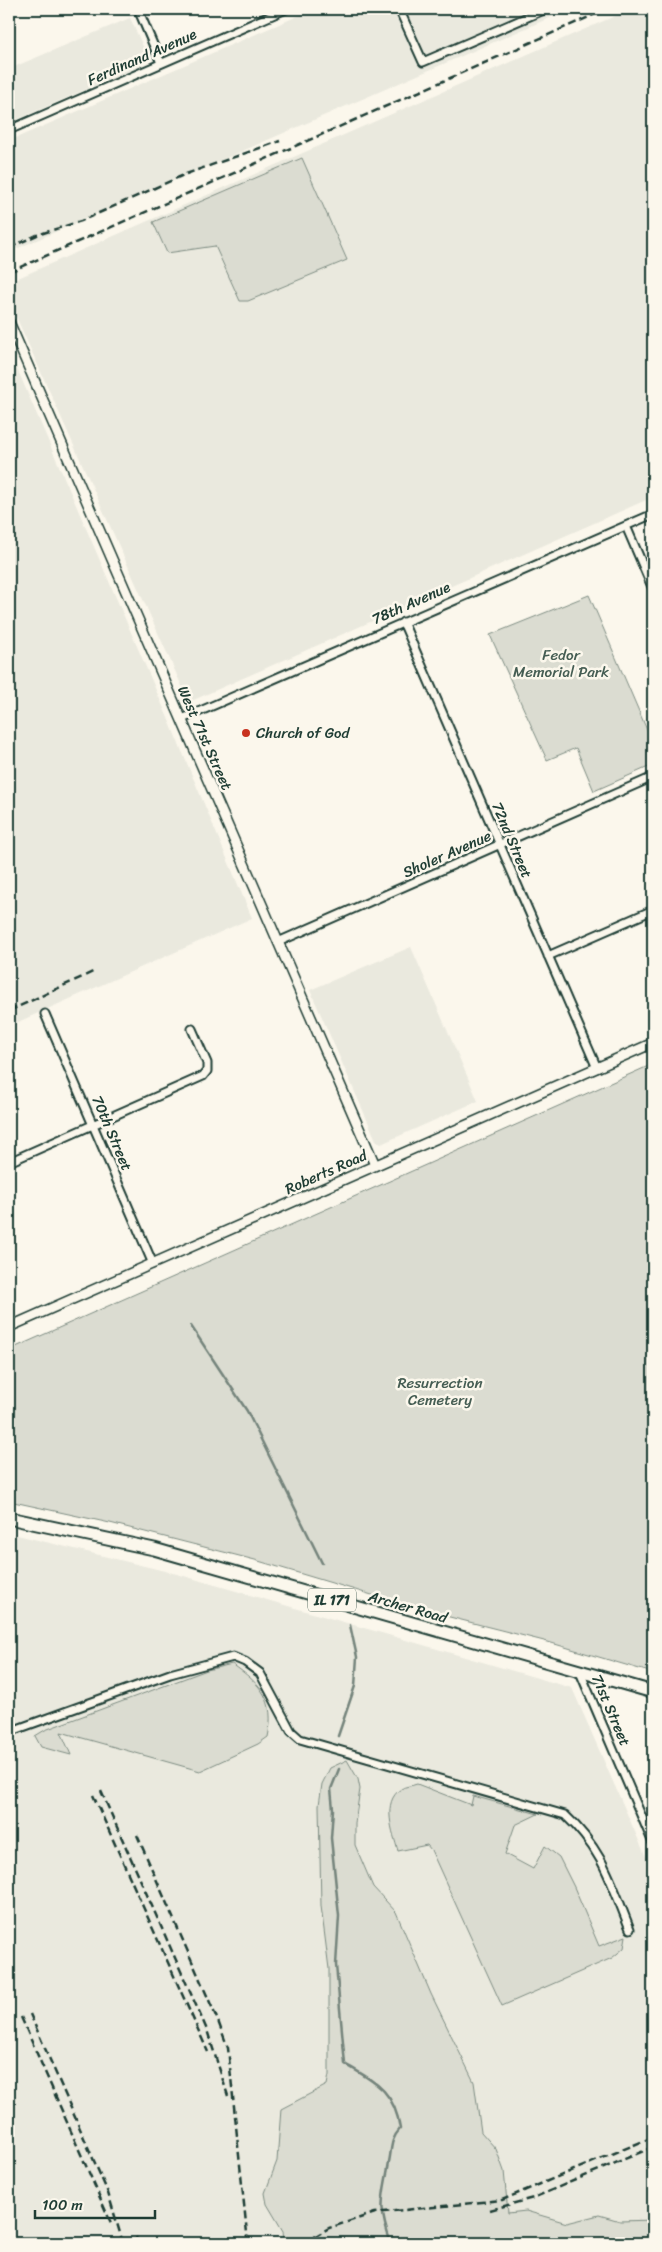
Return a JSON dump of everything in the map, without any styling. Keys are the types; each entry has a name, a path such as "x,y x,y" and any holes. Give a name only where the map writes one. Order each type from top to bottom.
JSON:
{"main road":[{"name":"Archer Road","path":"9,1518 154,1550 653,1692"}],"street":[{"path":"138,9 161,63"},
{"name":"Ferdinand Avenue","path":"9,130 286,9"},
{"path":"400,9 423,62 546,9"},
{"name":"West 71st Street","path":"9,322 375,1165"},
{"name":"78th Avenue","path":"182,719 653,514"},
{"path":"626,526 653,589"},
{"name":"72nd Street","path":"402,622 596,1068"},
{"name":"Sholer Avenue","path":"278,942 653,778"},
{"path":"548,956 653,910"},
{"name":"70th Street","path":"45,1014 153,1264"},
{"path":"9,1162 203,1076 208,1071 207,1062 192,1029"},
{"name":"Roberts Road","path":"9,1327 653,1043"},
{"path":"9,1732 170,1674 233,1657 246,1662 260,1672 291,1731 300,1739 565,1815 584,1832 599,1854 630,1929"},
{"name":"71st Street","path":"580,1672 653,1842"}],"shaded area":[{"path":"314,9 570,9 9,252 9,141"},
{"path":"631,9 653,9 653,497 189,702 9,301 9,282"},
{"path":"130,18 148,57 142,65 9,123 9,69"},
{"path":"9,350 252,918 9,1026"},
{"path":"411,947 478,1101 381,1144 376,1140 310,990"},
{"path":"9,1533 177,1574 572,1688 653,1873 653,2243 9,2243"}],"green space":[{"path":"302,158 347,260 248,301 240,301 215,246 167,253 153,222"},
{"name":"Fedor Memorial Park","path":"589,595 653,744 653,765 594,791 576,748 547,760 490,635"},
{"name":"Resurrection Cemetery","path":"653,1064 653,1673 548,1642 422,1610 255,1560 110,1523 9,1501 9,1350"},
{"path":"232,1664 251,1679 264,1694 270,1713 268,1737 258,1744 200,1771 61,1732 71,1755 41,1747 35,1736 45,1730 207,1670"},
{"path":"347,1760 358,1779 360,1789 355,1823 355,1845 373,1887 396,1912 431,1994 474,2082 481,2132 496,2149 504,2171 508,2213 526,2211 567,2223 599,2215 620,2221 653,2220 653,2243 284,2243 283,2231 267,2204 265,2193 277,2161 281,2109 327,2085 329,2075 329,1969 321,1906 319,1805 322,1784 330,1768"},
{"path":"417,1784 471,1805 473,1796 538,1814 515,1825 505,1854 533,1869 545,1846 559,1857 599,1946 626,1936 624,1948 612,1958 502,2006 431,1850 427,1845 398,1851 390,1818 391,1802 401,1789"}],"waterway":[{"path":"191,1326 247,1411 322,1563"},
{"path":"338,1736 355,1686 357,1657 350,1625"},
{"path":"339,1769 331,1789 333,1809 331,1838 339,1916 336,1965 345,2064 366,2076 382,2089 394,2105 397,2116 400,2129 394,2137 392,2144 382,2202 384,2220 391,2243"}],"railway":[{"path":"9,272 607,9"},
{"path":"9,248 37,235 81,221 186,174 280,141"},
{"path":"9,1011 95,971"},
{"path":"101,1791 207,2030 228,2096"},
{"path":"93,1795 208,2052"},
{"path":"137,1835 228,2048 248,2243"},
{"path":"30,2014 108,2193 123,2243"},
{"path":"21,2017 111,2223"},
{"path":"304,2243 329,2228 375,2213 502,2200 653,2137"},
{"path":"490,2210 533,2198 653,2147"},
{"path":"136,2237 138,2243"}],"place":[{"name":"Church of God","path":"246,733"}]}
